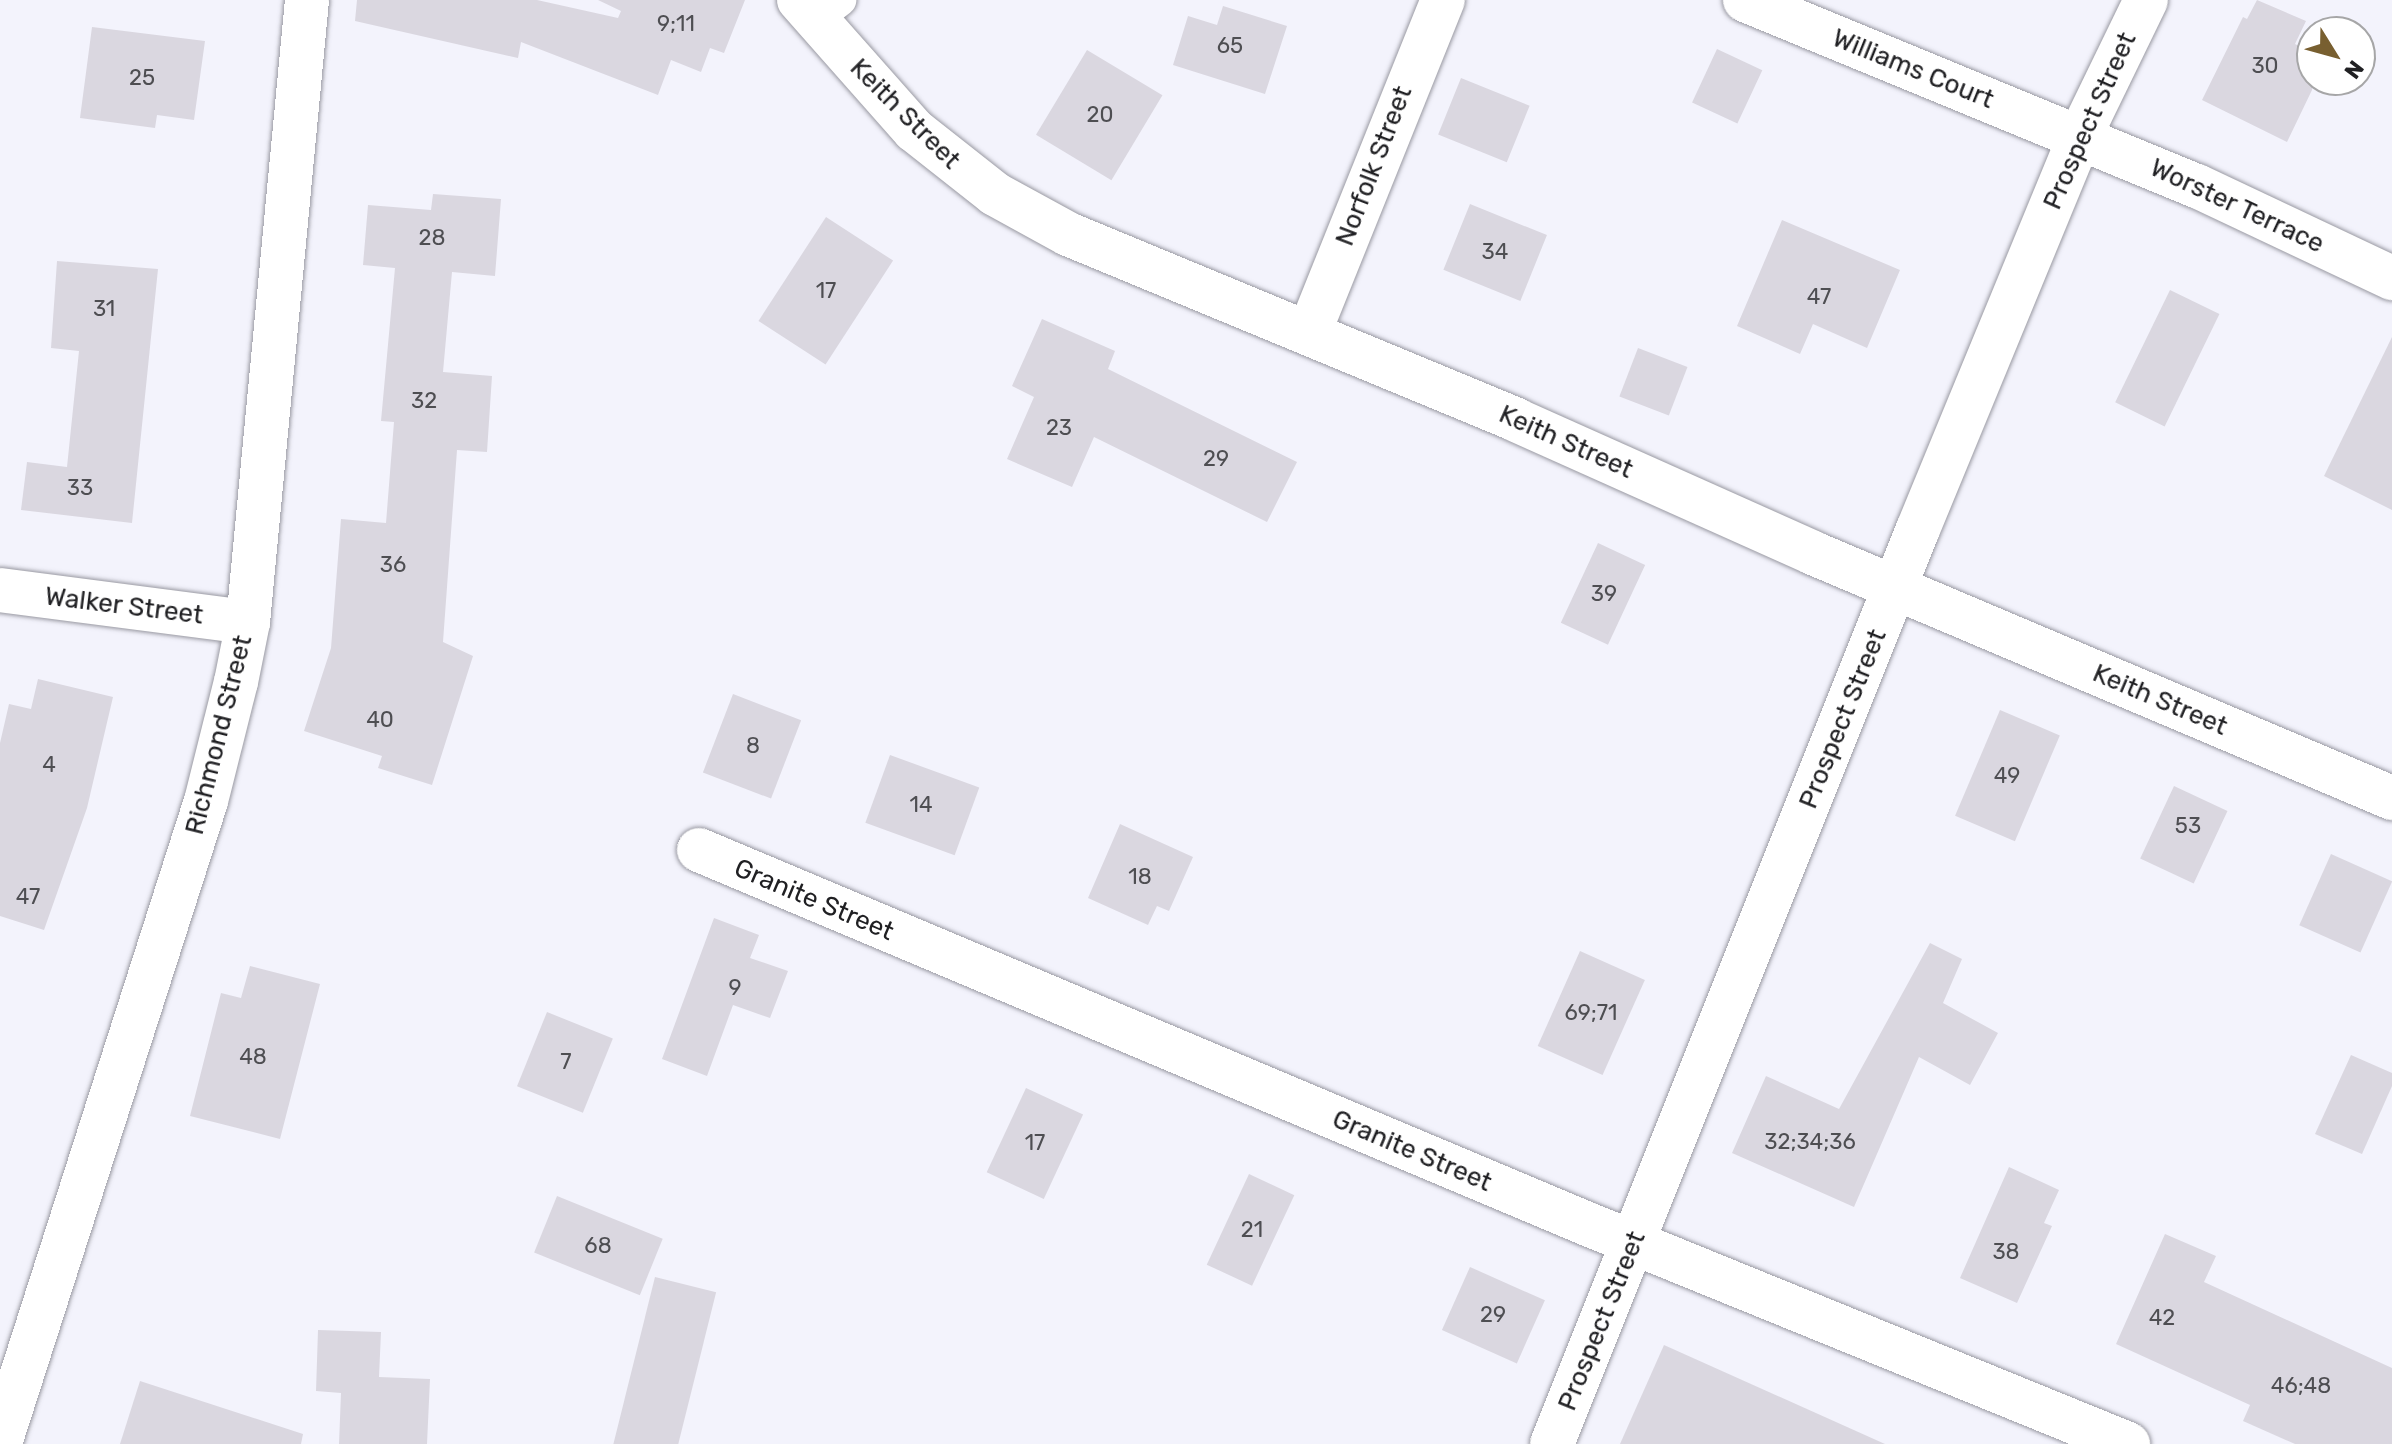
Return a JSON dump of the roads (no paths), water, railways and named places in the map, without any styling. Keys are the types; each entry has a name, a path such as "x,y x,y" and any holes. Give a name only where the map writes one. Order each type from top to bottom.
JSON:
{"street":[{"name":"Richmond Street","path":"0,1443 206,801 248,622 307,0"},
{"name":"Norfolk Street","path":"1309,333 1443,0"},
{"name":"Williams Court","path":"1745,0 2080,136"},
{"name":"Prospect Street","path":"1552,1444 2080,136 2146,0"},
{"name":"Keith Street","path":"818,6 914,130 995,194 1102,250 1309,333 1896,588 2392,798"},
{"name":"Worster Terrace","path":"2080,136 2392,278"},
{"name":"Walker Street","path":"0,590 248,622"},
{"name":"Granite Street","path":"699,850 1634,1243 2128,1444"}]}
